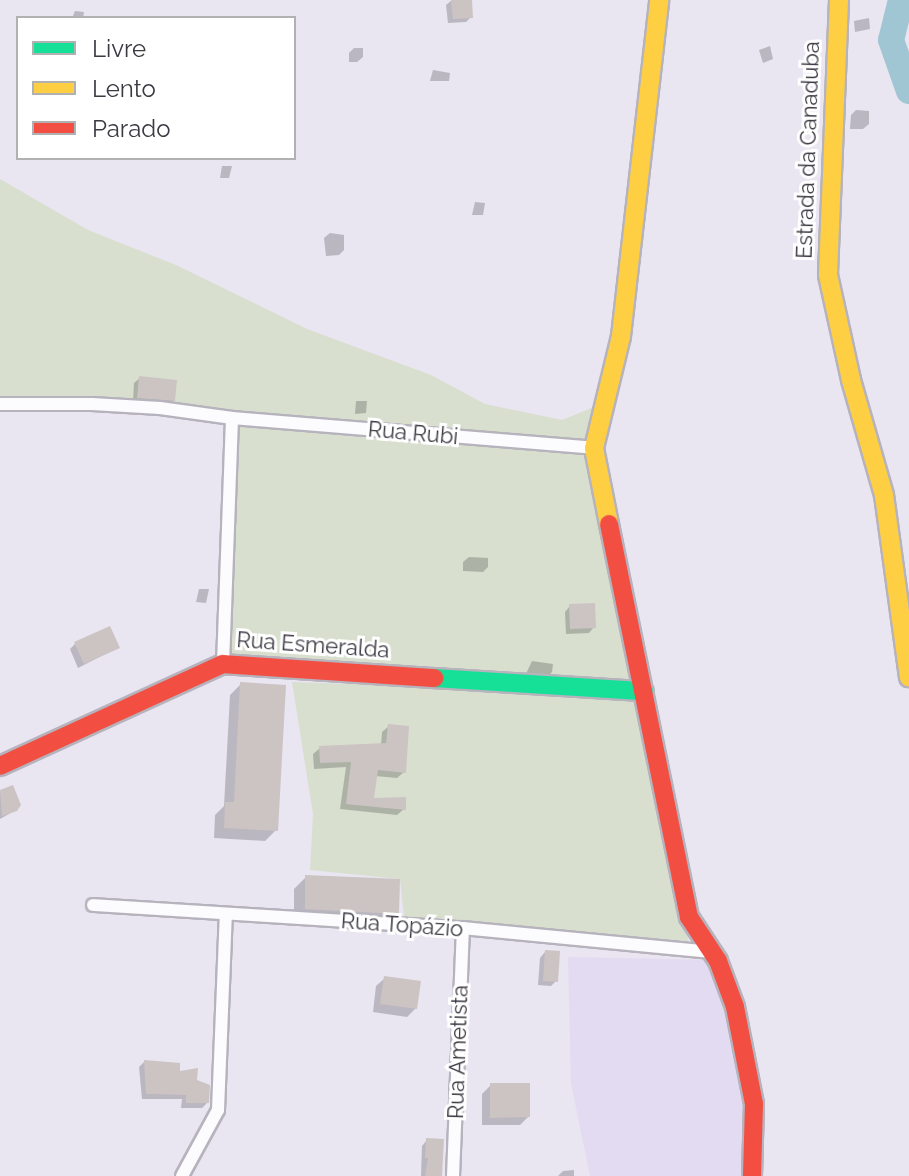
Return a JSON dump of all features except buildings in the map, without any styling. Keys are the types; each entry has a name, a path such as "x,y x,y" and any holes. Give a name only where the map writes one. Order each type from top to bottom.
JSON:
{"street":[{"path":"659,0 621,336 594,448 689,917 728,981 735,1007 754,1104 752,1176"},
{"name":"Estrada da Canaduba","path":"839,0 827,230 828,275 851,380 884,495 909,677"},
{"name":"Rua Rubi","path":"0,404 92,404 594,448"},
{"path":"223,664 232,418"},
{"name":"Rua Esmeralda","path":"0,766 223,664 644,691"},
{"name":"Rua Topázio","path":"93,905 463,928 711,952"},
{"path":"182,1176 218,1110 226,914"},
{"name":"Rua Ametista","path":"453,1176 463,928"}],"shaded area":[{"path":"568,957 712,960 756,1123 750,1176 590,1176 571,1083"}],"green space":[{"path":"0,179 88,230 176,265 307,329 431,375 485,404 562,420 601,404 594,448 644,691 230,658 232,419 92,404 0,406"},
{"path":"292,682 638,694 689,944 404,917 400,879 310,870 313,814"}],"waterway":[{"path":"901,0 891,40 909,91"}],"traffic: fast":[{"path":"435,678 644,691"}],"traffic: slow":[{"path":"609,524 594,448 621,336 659,0"},
{"path":"839,0 828,275 851,380 884,495 909,677"}],"traffic: jam":[{"path":"609,524 689,917 718,961 735,1007 754,1104 752,1176"},
{"path":"0,766 223,664 435,678"}]}
